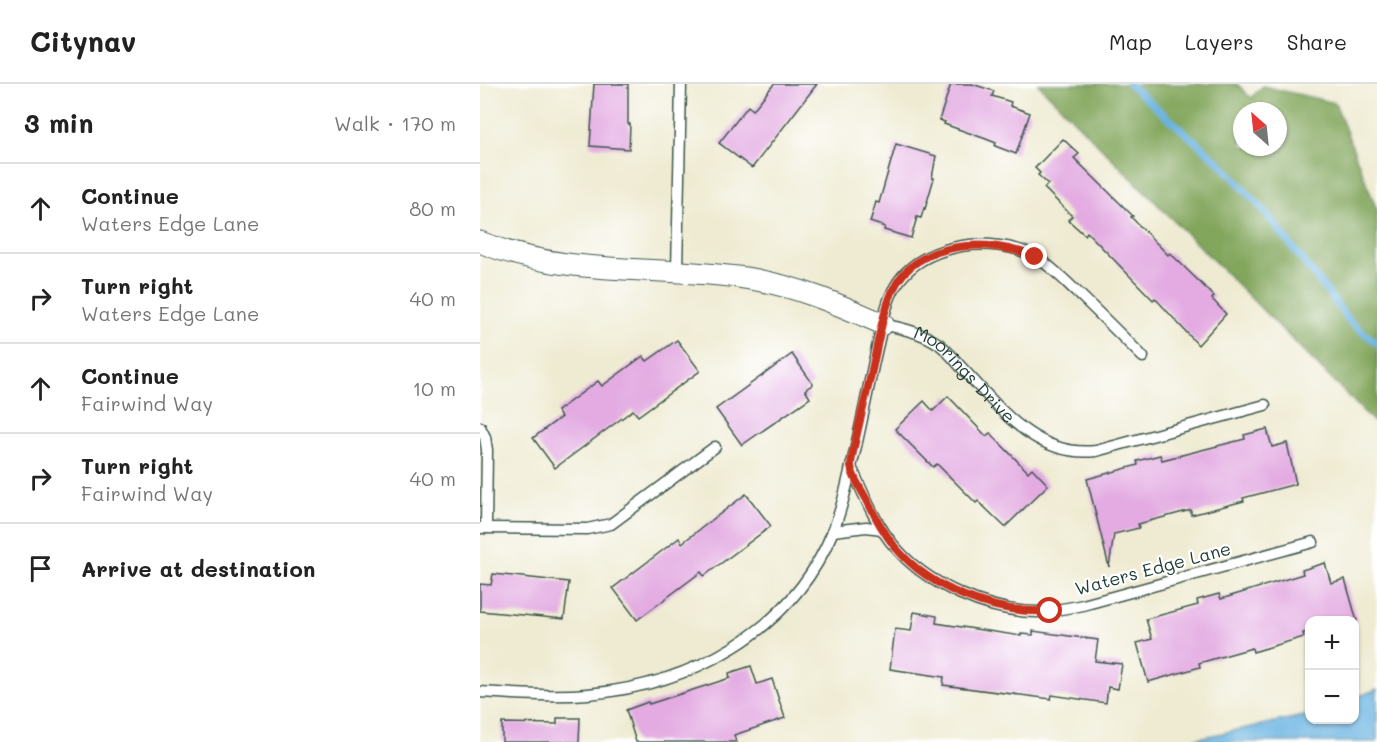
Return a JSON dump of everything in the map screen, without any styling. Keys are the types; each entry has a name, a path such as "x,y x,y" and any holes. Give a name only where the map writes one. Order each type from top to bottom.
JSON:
{"street":[{"name":"Moorings Drive","path":"480,242 525,257 559,264 747,278 788,287 832,302 883,324"}],"lane":[{"path":"677,271 681,84"},
{"path":"480,692 587,694 643,685 696,668 736,646 772,619 811,572 833,531 851,467 883,324 894,288 907,272 927,257 962,246 983,245 1027,253 1043,261 1143,357"},
{"name":"Moorings Drive","path":"883,324 920,333 940,344 1024,431 1046,444 1069,451 1088,452 1103,449 1265,405"},
{"path":"480,427 485,437 487,450 483,528 587,529 611,524 715,447"},
{"name":"Waters Edge Lane","path":"851,467 882,529 902,554 933,580 973,598 1027,611 1064,609 1101,601 1313,542"},
{"path":"833,531 866,526 882,529"}],"green space":[{"path":"1038,84 1237,84 1251,98 1263,86 1335,103 1377,210 1377,425"}],"water":[{"path":"1377,689 1377,742 1179,742 1305,716 1305,724 1359,724 1359,696"}],"building":[{"path":"594,84 628,84 629,149 590,146"},
{"path":"774,84 817,84 752,168 719,143 748,106 753,110"},
{"path":"951,84 972,84 994,91 992,96 1011,102 1010,106 1030,113 1016,154 995,146 996,143 944,124 945,122 939,120"},
{"path":"1063,139 1079,154 1074,158 1133,216 1131,217 1168,255 1170,253 1214,296 1212,299 1226,314 1198,345 1155,298 1153,300 1087,232 1085,235 1068,220 1072,216 1044,188 1048,184 1038,175 1040,173 1035,168"},
{"path":"896,144 936,156 932,178 934,178 925,209 921,218 917,217 911,238 884,230 885,227 870,222 876,202 879,203"},
{"path":"677,340 700,371 638,416 633,410 555,468 533,438 561,417 557,411 598,381 602,386 643,356 647,361"},
{"path":"792,354 813,384 805,390 810,398 742,445 716,409"},
{"path":"948,396 986,436 990,433 1028,472 1032,468 1048,485 1005,527 978,501 976,503 937,464 933,467 895,429 924,401 933,411"},
{"path":"1267,429 1272,447 1287,443 1296,484 1191,515 1191,510 1138,524 1139,528 1114,534 1109,567 1087,479 1138,465 1137,461 1160,455 1162,460 1245,439 1244,435"},
{"path":"746,494 771,526 704,576 701,572 637,620 613,588 679,538 682,543"},
{"path":"1325,563 1331,583 1345,579 1356,616 1305,616 1304,637 1253,652 1252,648 1199,663 1200,667 1148,682 1137,643 1152,639 1146,619 1198,605 1197,600 1219,594 1221,599 1303,574 1302,570"},
{"path":"493,574 569,582 564,619 480,611 480,584 491,585"},
{"path":"914,612 937,616 936,623 1021,636 1021,634 1033,635 1033,631 1098,640 1095,661 1122,664 1118,689 1108,687 1106,703 1052,695 1051,699 943,685 944,677 890,669 895,629 911,631"},
{"path":"751,666 757,684 772,679 785,718 734,735 736,742 636,742 626,710 730,678 729,673"},
{"path":"557,718 580,718 579,742 502,742 502,723 557,724"}],"waterway":[{"path":"1129,84 1219,162 1265,212 1352,324 1377,343"}],"route":[{"path":"1035,257 1004,247 962,246 927,257 907,272 894,288 883,324 851,467 882,529 896,548 933,580 984,602 1012,609 1050,611"}]}
